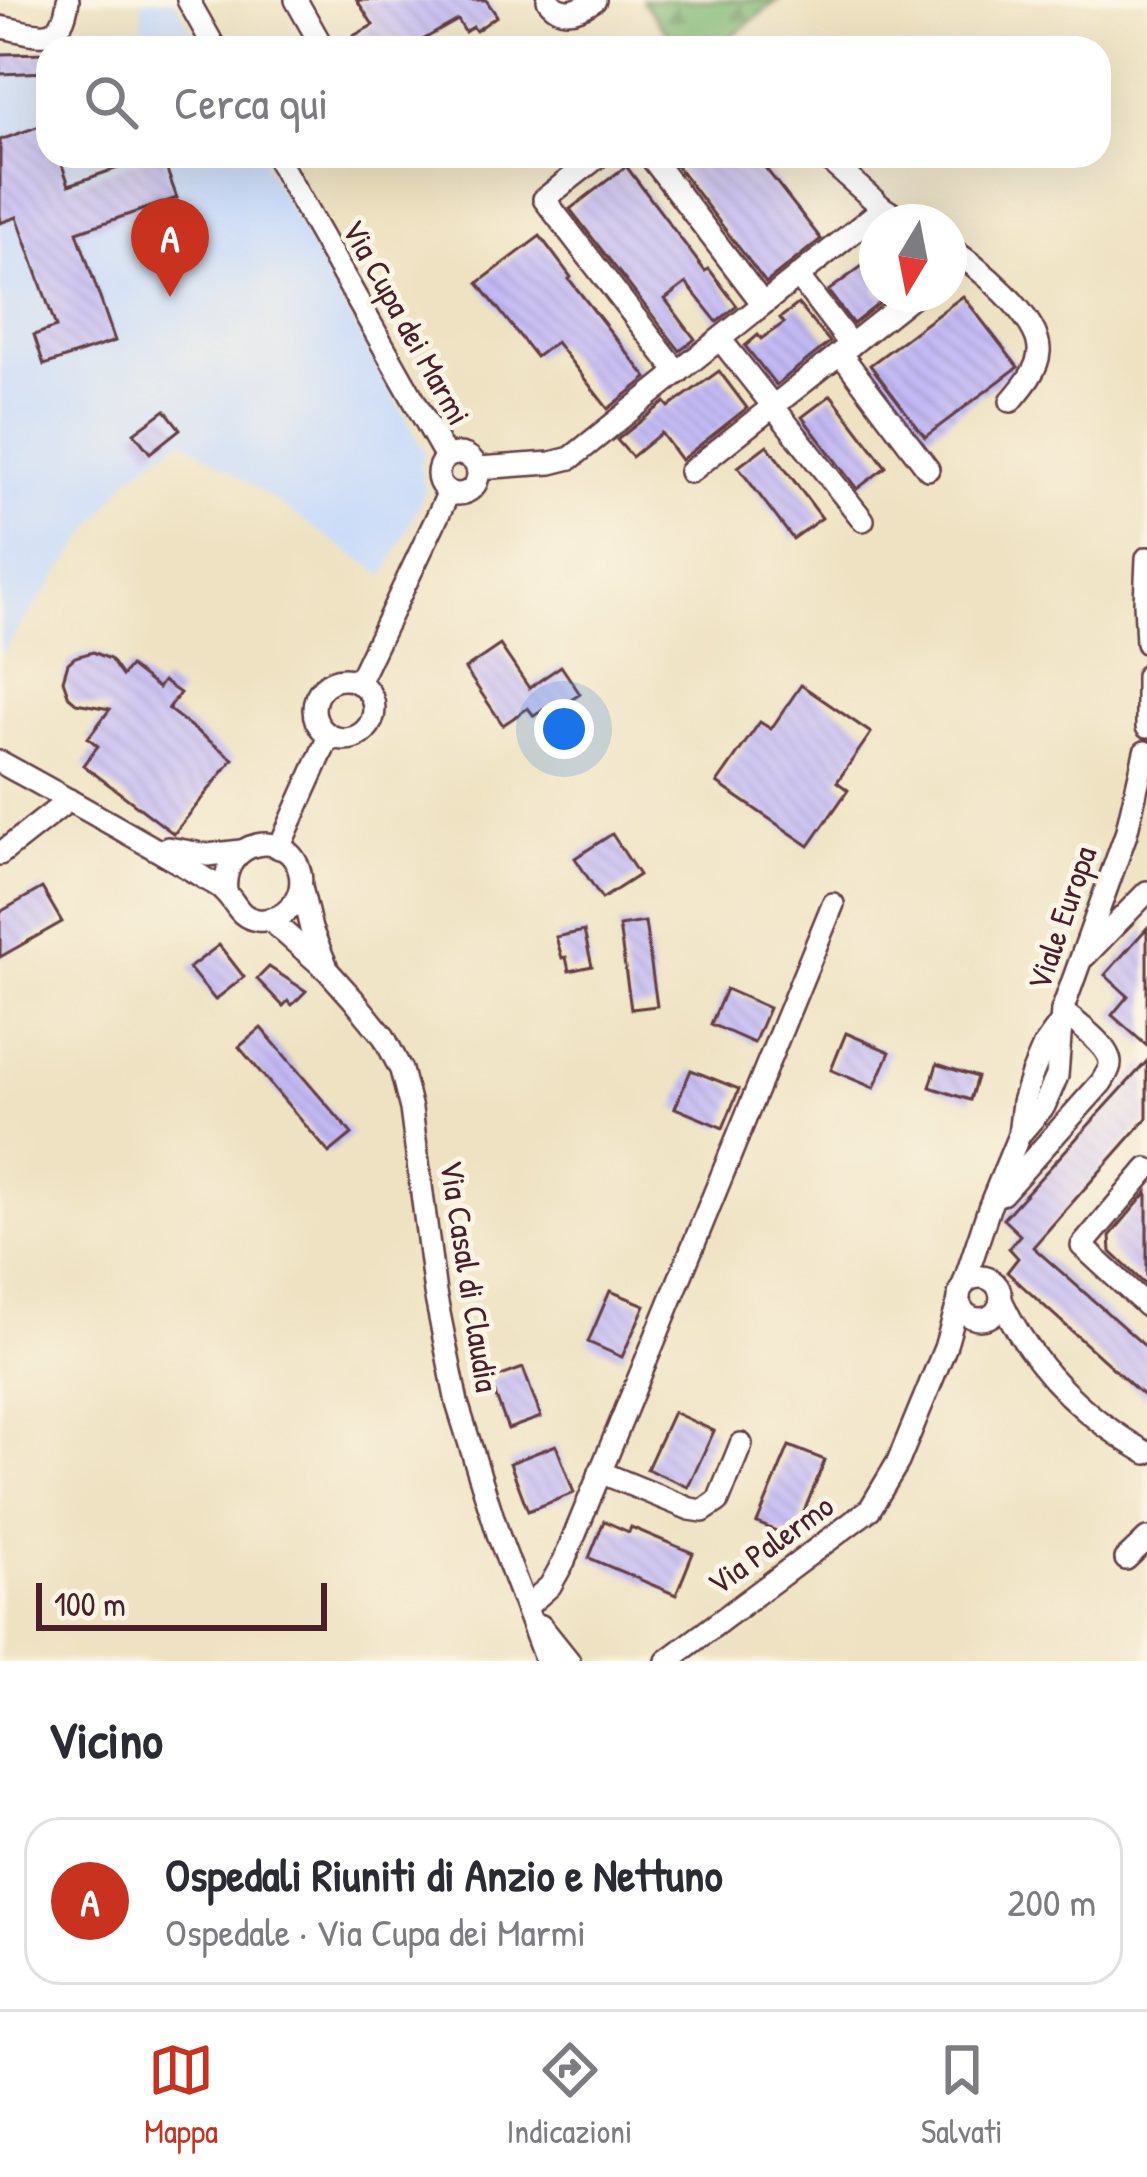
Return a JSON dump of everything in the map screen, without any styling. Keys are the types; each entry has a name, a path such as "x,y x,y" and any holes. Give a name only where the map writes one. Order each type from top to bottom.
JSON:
{"street":[{"path":"0,27 53,33 63,24 68,0"},
{"path":"188,0 208,36"},
{"path":"296,0 316,36"},
{"path":"548,0 571,11 595,0"},
{"name":"Via Cupa dei Marmi","path":"283,168 446,457"},
{"path":"584,168 544,199 678,373"},
{"path":"659,168 764,304"},
{"path":"838,168 878,204"},
{"path":"478,468 551,464 571,458 859,227"},
{"path":"967,267 1011,301 1039,341 1037,361 1011,401"},
{"path":"798,276 928,469"},
{"path":"690,472 892,312"},
{"path":"720,339 863,520"},
{"path":"452,454 465,454 478,468 477,482 468,492 449,492 439,482 441,462 452,454"},
{"path":"358,683 449,492"},
{"path":"1147,558 1147,643"},
{"path":"1147,676 1147,727"},
{"path":"331,682 358,683 374,705 371,724 348,739 329,736 317,723 317,696 331,682"},
{"path":"279,848 329,736"},
{"name":"Viale Europa","path":"961,1293 1019,1135 1032,1074 1061,1018 1126,834 1146,752"},
{"name":"Via Casal di Claudia","path":"0,762 149,844 226,892 238,910 268,920 328,971 376,1026 401,1070 411,1109 435,1293 454,1390 492,1516 546,1661"},
{"path":"0,854 69,800"},
{"name":"Viale Europa","path":"1126,834 1147,806"},
{"name":"Via Casal di Claudia","path":"149,844 199,855 260,844 279,848 296,864 311,929 328,971"},
{"path":"226,892 227,869 241,851"},
{"path":"268,920 290,908 301,886"},
{"path":"1077,964 1147,892"},
{"path":"526,1607 559,1573 833,904"},
{"path":"1061,1018 1105,1050 1110,1064 1101,1083 986,1219 992,1306 1082,1409 1147,1453"},
{"path":"1147,1169 1082,1246 1147,1306"},
{"path":"980,1277 992,1281 992,1306 968,1316 961,1293 980,1277"},
{"name":"Via Palermo","path":"656,1661 673,1656 870,1509 892,1476 945,1348 961,1293"},
{"name":"Via Palermo","path":"945,1348 992,1306"},
{"path":"600,1472 703,1511 718,1501 741,1444"},
{"path":"1126,1558 1147,1539"},
{"name":"Via Casal di Claudia","path":"526,1607 569,1661"}],"shaded area":[{"path":"142,0 175,0 194,36 142,36"},
{"path":"0,72 36,73 36,168 268,168 425,452 420,467 426,490 385,576 183,439 131,475 0,655"}],"green space":[{"path":"642,0 778,0 732,36 669,36"}],"building":[{"path":"357,0 486,0 497,16 476,31 473,27 465,32 458,20 429,36 353,36 373,25"},
{"path":"36,53 36,72 0,74 0,54"},
{"path":"36,127 36,168 63,168 69,185 118,168 166,168 177,198 77,232 115,341 44,365 34,335 56,327 17,217 0,223 0,140"},
{"path":"628,168 737,306 717,322 686,283 665,299 695,339 680,351 570,209"},
{"path":"678,168 765,168 821,239 766,283"},
{"path":"540,236 647,378 608,409 556,342 536,357 478,283"},
{"path":"859,268 859,312 868,312 853,324 828,291"},
{"path":"967,301 1018,367 925,437 870,365 941,312 967,312"},
{"path":"798,304 830,342 776,385 745,346 784,323 780,318"},
{"path":"719,371 747,408 681,460 661,433 632,457 617,440 665,402 669,407"},
{"path":"831,395 886,467 857,489 802,417"},
{"path":"165,410 180,429 150,453 134,433"},
{"path":"767,445 822,518 793,539 738,467"},
{"path":"500,645 529,688 561,666 580,694 547,716 543,710 534,716 528,708 503,725 465,669"},
{"path":"93,652 110,659 122,676 130,666 158,688 163,681 180,693 168,709 233,759 174,834 83,765 98,746 88,738 110,709 76,703 63,680 68,663"},
{"path":"801,685 871,733 837,782 848,790 809,846 717,783 760,722 771,729"},
{"path":"612,834 639,875 602,899 575,858"},
{"path":"42,888 62,922 0,957 0,912"},
{"path":"645,922 657,1006 631,1009 619,926"},
{"path":"1147,928 1147,1046 1112,1015 1128,996 1105,975"},
{"path":"584,931 592,966 569,971 556,937"},
{"path":"219,945 244,977 215,1000 189,968"},
{"path":"269,967 306,991 292,1005 288,1001 283,1006 257,979"},
{"path":"726,989 769,1008 754,1043 711,1024"},
{"path":"261,1028 352,1134 329,1153 239,1047"},
{"path":"846,1033 890,1052 874,1088 831,1070"},
{"path":"1147,1061 1147,1118 1033,1247 1147,1348 1147,1399 1007,1272 1018,1258 1009,1248 1020,1235 1003,1219"},
{"path":"937,1064 977,1077 970,1100 930,1087"},
{"path":"691,1070 739,1089 723,1128 675,1108"},
{"path":"1147,1192 1147,1286 1111,1252 1110,1236"},
{"path":"610,1291 645,1305 622,1357 588,1342"},
{"path":"523,1368 541,1417 508,1429 490,1380"},
{"path":"673,1412 714,1431 688,1487 647,1469"},
{"path":"556,1445 574,1493 528,1511 510,1463"},
{"path":"789,1446 825,1460 793,1538 757,1523"},
{"path":"604,1521 693,1553 676,1595 589,1558"}],"place":[{"name":"Ospedali Riuniti di Anzio e Nettuno","path":"170,297"}]}
